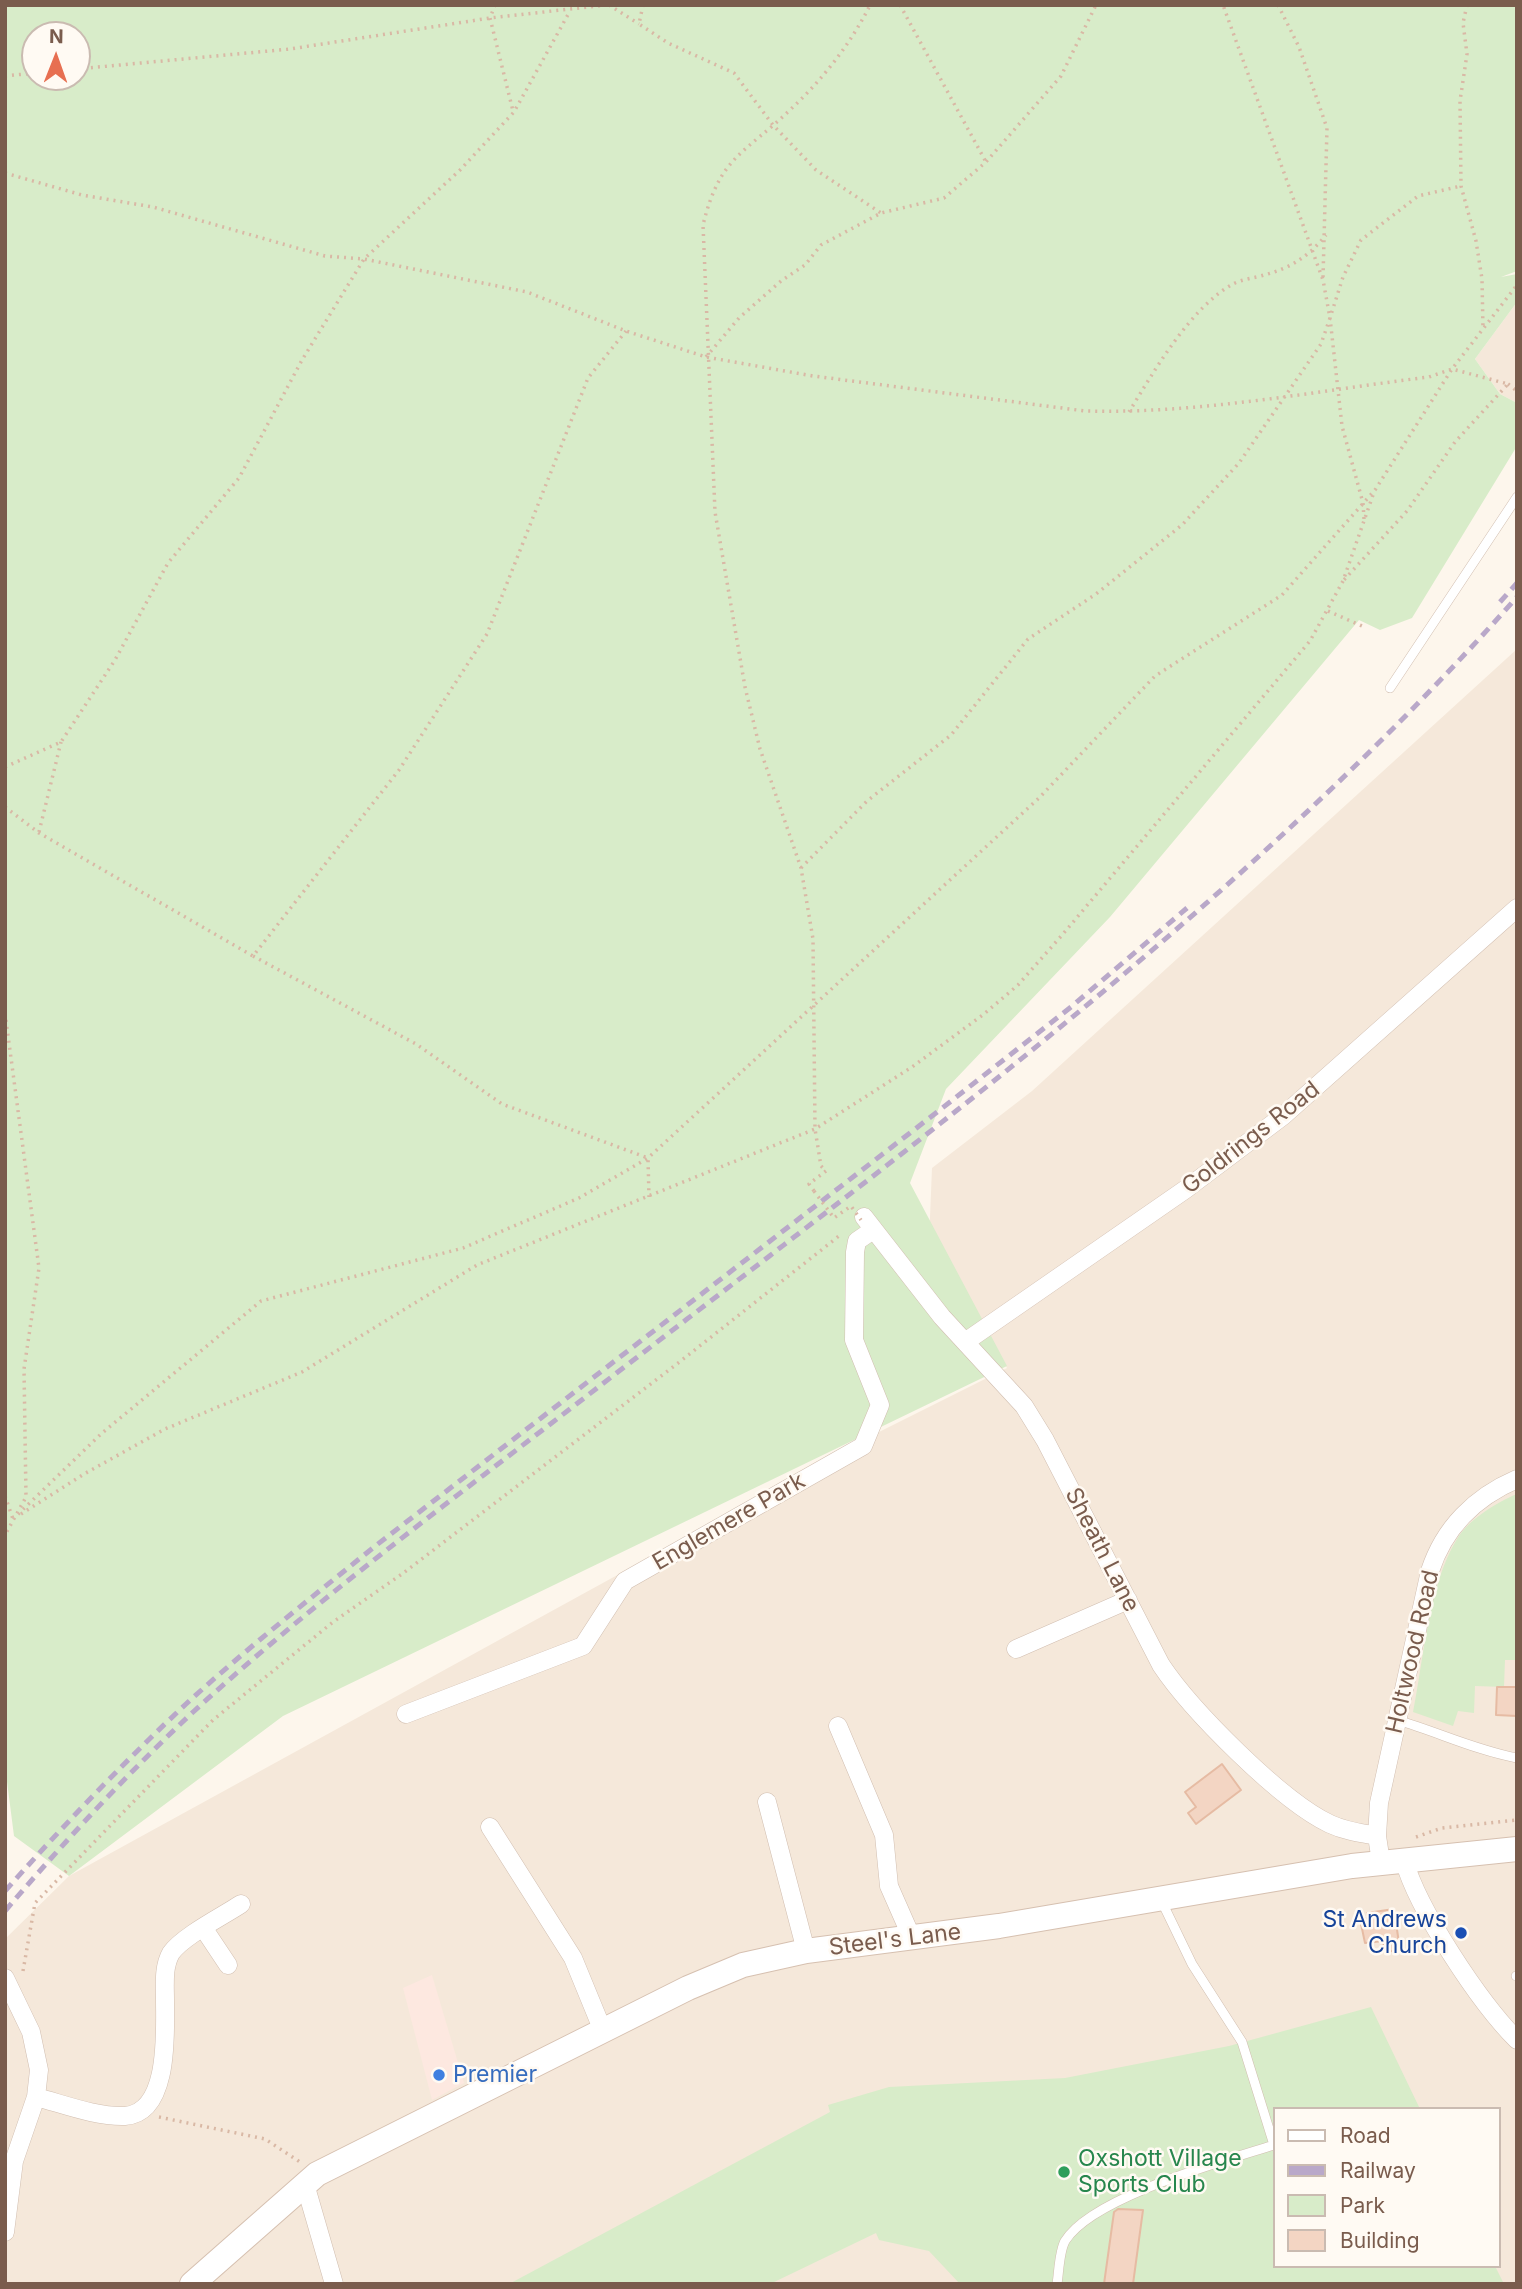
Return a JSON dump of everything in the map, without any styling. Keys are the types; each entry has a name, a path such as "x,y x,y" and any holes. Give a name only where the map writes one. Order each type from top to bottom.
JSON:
{"street":[{"name":"Goldrings Road","path":"965,1342 1186,1189 1283,1116 1517,908"},
{"name":"Sheath Lane","path":"863,1223 1024,1406 1045,1440 1174,1686 1241,1753 1300,1805 1327,1823 1348,1831 1377,1836"},
{"name":"Englemere Park","path":"406,1714 583,1646 625,1581 863,1446 880,1405 854,1340 855,1252 863,1223"},
{"name":"Holtwood Road","path":"1513,2031 1475,1990 1409,1876 1399,1853 1377,1836 1379,1803 1430,1571 1438,1547 1457,1521 1471,1508 1517,1479"},
{"path":"1016,1649 1128,1600"},
{"path":"838,1726 884,1836 889,1886 911,1937"},
{"path":"767,1802 806,1951"},
{"path":"490,1827 573,1958 603,2031"},
{"name":"Steel's Lane","path":"192,2284 311,2179 723,1972 806,1951 999,1926 1399,1853 1517,1849"},
{"path":"36,2097 106,2113 125,2116 137,2113 149,2100 163,2073 167,1964 179,1945 241,1904"},
{"path":"204,1929 228,1965"},
{"path":"5,1978 36,2047 39,2070 36,2097 14,2161 5,2232"},
{"path":"311,2179 334,2284"}],"lane":[{"path":"1390,688 1517,497"},
{"path":"1397,1720 1439,1732 1481,1751 1517,1758"},
{"path":"1057,2284 1065,2242 1099,2210 1153,2185 1274,2145 1242,2042 1192,1964 1159,1897"}],"path":[{"path":"495,5 490,18 514,111"},
{"path":"91,68 290,49 490,18 607,5 668,43 734,73 773,125 816,170 881,214"},
{"path":"639,24 643,5"},
{"path":"863,1223 851,1206 834,1218 809,1184 826,1171 821,1166 815,1129 813,939 801,868 760,749 745,687 715,512 706,357 703,225 710,192 736,156 793,108 858,31 870,5"},
{"path":"900,5 986,162"},
{"path":"706,357 739,318 781,281 804,265 821,244 881,214 944,198 986,162 1061,76 1096,5"},
{"path":"1223,5 1323,281 1330,318 1342,426 1363,503 1364,521"},
{"path":"1278,5 1299,47 1327,128 1323,281"},
{"path":"1467,5 1463,23 1467,54 1460,101 1461,186 1478,254 1483,331"},
{"path":"39,833 61,742 116,660 168,563 239,478 302,360 364,259 460,170 514,111 570,11"},
{"path":"5,173 82,195 153,207 325,256 364,259 527,292 626,331 706,357 827,378 1085,411 1129,412 1229,405 1429,377 1452,369 1508,384 1517,391"},
{"path":"801,868 867,801 951,735 1028,639 1096,594 1182,525 1239,463 1321,344 1343,277 1361,240 1418,196 1461,186"},
{"path":"1129,412 1179,337 1217,295 1235,282 1287,268 1311,253 1326,234"},
{"path":"13,1519 101,1434 261,1301 463,1248 579,1198 648,1158 1039,798 1154,676 1282,595 1375,490 1452,369 1517,285"},
{"path":"253,956 399,770 487,634 588,378 626,331"},
{"path":"1343,581 1407,511 1455,442 1508,384"},
{"path":"13,1519 84,1474 165,1429 302,1373 477,1265 815,1129 912,1067 984,1014 1018,985 1310,641 1343,581 1375,490"},
{"path":"1328,611 1362,626"},
{"path":"5,767 61,742"},
{"path":"5,807 39,833 253,956 416,1044 502,1104 648,1158"},
{"path":"5,1013 39,1268 24,1368 26,1497 5,1535"},
{"path":"648,1158 649,1198"},
{"path":"17,2004 35,1903 213,1720 333,1622 402,1574 845,1232"},
{"path":"5,1496 13,1519"},
{"path":"1399,1853 1442,1828 1517,1820"},
{"path":"137,2113 265,2139 311,2179"}],"shaded area":[{"path":"1517,302 1517,403 1500,394 1475,359"},
{"path":"1517,649 1517,2284 5,2284 5,1939 69,1876 867,1438 1007,1368 929,1242 932,1168 1032,1091"},
{"path":"432,1975 464,2083 432,2100 403,1988"}],"green space":[{"path":"5,5 1517,5 1517,271 1501,277 1517,274 1517,302 1475,359 1500,394 1517,403 1517,446 1412,618 1380,630 1359,620 1110,917 946,1089 910,1183 1007,1366 283,1716 69,1876 14,1836 5,1766"},
{"path":"1517,1494 1517,1660 1505,1660 1504,1687 1475,1686 1474,1713 1458,1711 1453,1726 1413,1712 1433,1600 1447,1558 1468,1525 1492,1507"},
{"name":"Oxshott Village Sports Club","path":"1371,2007 1419,2107 1274,2107 1274,2268 1496,2268 1504,2284 960,2284 929,2251 879,2240 876,2233 770,2284 509,2284 830,2112 828,2105 889,2087 1065,2078 1229,2046"}],"building":[{"path":"1497,1687 1517,1687 1517,1716 1496,1715"},
{"path":"1222,1764 1241,1790 1196,1824 1188,1813 1196,1807 1185,1792"},
{"path":"1394,1909 1400,1950 1385,1952 1383,1941 1365,1943 1360,1919 1368,1918 1367,1913"},
{"path":"1118,2209 1143,2210 1133,2284 1104,2284 1114,2212"}],"railway":[{"path":"1500,602 1517,583"},
{"path":"5,1911 119,1785 167,1736 241,1669 393,1545 841,1201 1078,1012 1193,915 1305,813 1414,708 1517,597"},
{"path":"5,1891 139,1749 255,1644 374,1547 1071,1007 1187,908"}],"place":[{"name":"St Andrews Church","path":"1461,1933"},
{"name":"Premier","path":"439,2075"},
{"name":"Oxshott Village Sports Club","path":"1064,2172"}]}
